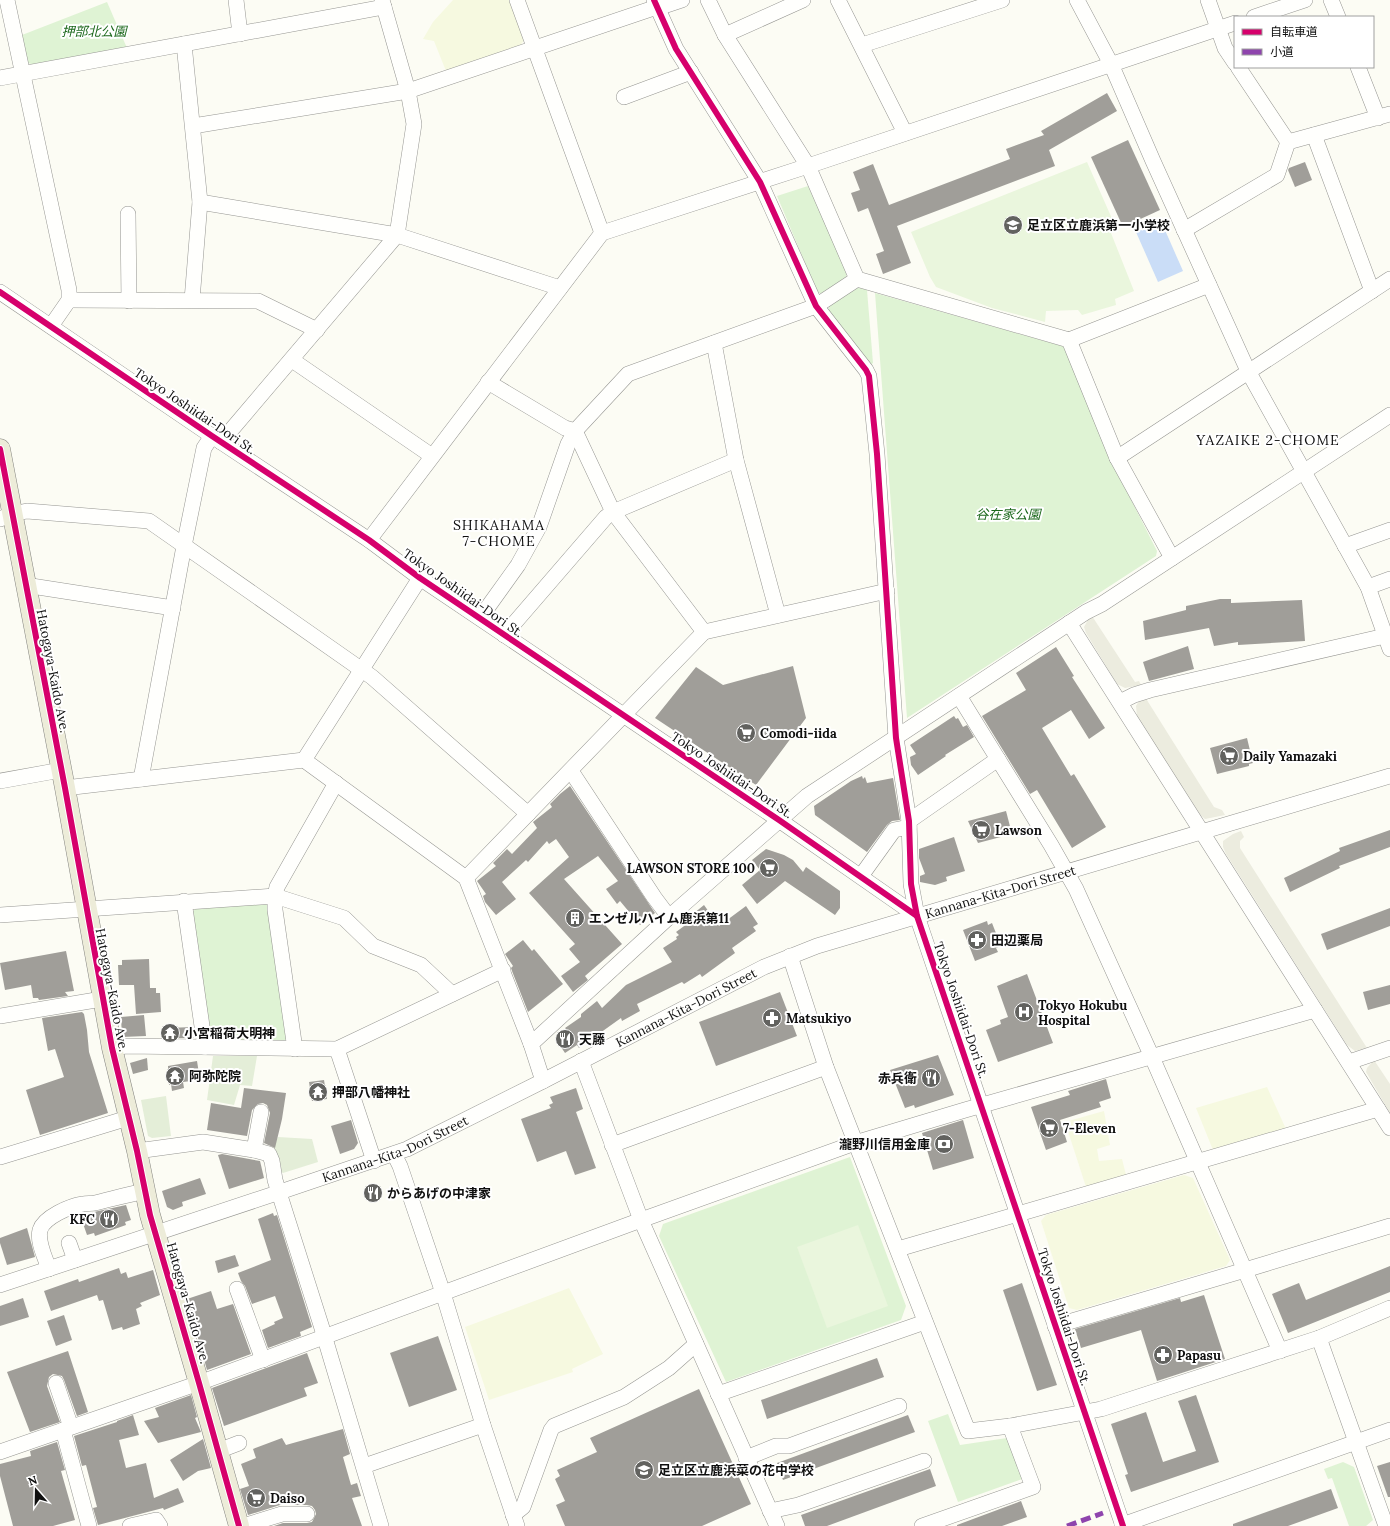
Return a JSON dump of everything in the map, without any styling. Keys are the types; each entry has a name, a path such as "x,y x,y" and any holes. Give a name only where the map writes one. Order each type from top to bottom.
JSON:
{"main road":[{"name":"Hatogaya-Kaido Ave.","path":"0,449 6,516 25,585 63,779 112,1048 137,1151 150,1215 239,1526"}],"street":[{"path":"7,0 69,290 69,300 51,326"},
{"path":"236,0 240,34"},
{"path":"517,0 602,233"},
{"path":"193,126 408,90 535,49 656,5 682,0"},
{"path":"708,0 725,35 808,166 857,279"},
{"path":"725,35 804,0"},
{"path":"838,0 906,133"},
{"path":"862,45 1002,0"},
{"path":"1077,0 1111,64 1248,371 1368,587 1388,642 1150,690 1134,695 1120,702"},
{"path":"1208,0 1225,48 1234,62"},
{"path":"1257,16 1305,0"},
{"path":"1331,0 1338,16"},
{"path":"0,78 240,34 383,4 408,90 414,124 397,235 292,360 217,439 204,448 184,546 141,779"},
{"path":"656,5 676,49 760,182 816,306 866,370 869,376 877,454 896,738 909,824 911,884 917,916"},
{"path":"369,540 602,233 760,182 1234,23"},
{"path":"184,44 200,202 192,300"},
{"path":"1239,68 1288,142"},
{"path":"1288,142 1384,116 1359,68"},
{"path":"624,97 691,72"},
{"path":"1314,135 1372,291"},
{"path":"1184,230 1277,175 1288,142"},
{"path":"200,202 397,235 560,288"},
{"path":"128,214 129,301"},
{"path":"480,618 518,565 539,527 568,444 575,431 628,374 816,306 857,279 1069,340 1209,285"},
{"path":"1117,458 1390,279"},
{"name":"Tokyo Joshiidai-Dori St.","path":"0,292 369,540 420,578 779,820 917,916 1122,1525"},
{"path":"69,300 258,300 317,330"},
{"path":"1069,340 1117,458 1172,558"},
{"path":"714,343 736,460 778,615"},
{"path":"292,360 432,456"},
{"path":"488,382 565,428 575,431 613,512 704,632"},
{"path":"531,1044 670,917 807,796 1086,612 1102,604 1390,415"},
{"path":"504,635 606,517 613,512 736,460"},
{"path":"6,516 27,511 149,521 372,677 528,814"},
{"path":"1345,546 1390,530"},
{"path":"304,760 420,578"},
{"path":"1368,587 1390,579"},
{"path":"25,585 173,608"},
{"path":"466,878 704,632 887,591"},
{"path":"1069,624 1390,1128"},
{"path":"959,696 1051,845 1079,895 1152,1057 1280,1351"},
{"path":"0,781 141,779 304,760 466,878 503,970 531,1044 543,1081"},
{"path":"861,876 894,830 909,824 998,760"},
{"path":"571,771 654,897 670,917"},
{"name":"Kannana-Kita-Dori Street","path":"0,1284 156,1234 394,1154 423,1142 764,967 817,946 1390,776"},
{"path":"294,1049 275,910 275,896 278,886 336,783"},
{"path":"0,915 184,901 275,896 344,918 373,946 421,965 452,994"},
{"path":"184,901 205,1048"},
{"path":"790,956 826,1066 968,1431 1010,1426 1102,1409 1319,1338 1390,1308"},
{"path":"112,1048 126,1046 337,1049 503,970"},
{"path":"0,1016 102,999"},
{"path":"0,1452 263,1360 641,1220 855,1143 1315,1010"},
{"path":"1349,1062 1390,1048"},
{"path":"337,1049 374,1160"},
{"path":"581,1061 641,1220 777,1526"},
{"path":"612,1145 826,1066"},
{"path":"898,1249 1378,1109"},
{"path":"254,1150 261,1112"},
{"path":"0,1157 128,1118"},
{"path":"137,1151 203,1142 254,1150 269,1154 272,1161 275,1180 324,1337 342,1406 364,1466 381,1526"},
{"path":"394,1154 400,1166 443,1293 483,1425 515,1520"},
{"path":"49,1269 40,1242 38,1225 44,1223 51,1217 84,1204 94,1204 106,1199 146,1191"},
{"path":"1055,1326 1390,1226"},
{"path":"70,1243 75,1260"},
{"path":"237,1289 263,1360"},
{"path":"718,1394 925,1322"},
{"path":"1319,1338 1386,1526"},
{"path":"515,1520 523,1507 551,1430 554,1426 624,1397 669,1368 696,1344"},
{"path":"56,1383 89,1526"},
{"path":"746,1458 776,1446 788,1446 899,1406"},
{"path":"364,1466 483,1425"},
{"path":"922,1526 1034,1487 1010,1426"},
{"path":"1122,1525 1390,1430"},
{"path":"218,1451 239,1443"},
{"path":"770,1511 798,1505 924,1461"},
{"path":"243,1526 282,1514 307,1514"},
{"path":"130,1526 156,1520 160,1526"}],"green space":[{"path":"453,0 509,0 524,40 520,46 446,71 434,41 423,39 433,22"},
{"name":"押部北公園","path":"107,2 127,48 36,66 26,62 22,35"},
{"path":"1087,162 1117,230 1111,233 1134,291 1115,299 1116,305 1082,315 1078,310 1046,311 1045,322 992,308 936,287 930,277 911,232"},
{"path":"808,186 847,272 846,277 823,293 819,293 816,289 777,196"},
{"path":"858,287 867,290 873,363 870,365 829,313 829,306"},
{"name":"谷在家公園","path":"875,293 1062,346 1066,349 1109,456 1157,551 1156,556 907,718"},
{"path":"264,903 270,907 287,1038 282,1043 214,1042 208,1037 191,914 196,908"},
{"path":"213,1056 257,1056 252,1086 240,1085 234,1105 207,1100"},
{"path":"1267,1087 1286,1129 1213,1150 1196,1108"},
{"path":"166,1096 171,1136 152,1138 148,1136 141,1100"},
{"path":"1104,1111 1110,1145 1097,1149 1099,1161 1122,1159 1126,1175 1086,1187 1065,1122"},
{"path":"278,1137 312,1139 318,1162 283,1173 278,1170 273,1149"},
{"path":"850,1157 906,1306 901,1320 726,1382 659,1236 663,1224"},
{"path":"1184,1175 1193,1178 1230,1260 1226,1266 1077,1310 1069,1308 1041,1221 1046,1215"},
{"path":"858,1225 888,1306 827,1328 797,1247"},
{"path":"569,1288 603,1354 572,1369 573,1372 489,1400 465,1327"},
{"path":"948,1414 960,1445 1007,1438 1022,1479 958,1502 928,1421"},
{"path":"1343,1462 1354,1467 1373,1520 1366,1526 1349,1526 1332,1478 1328,1479 1324,1469"}],"shaded area":[{"path":"1092,616 1135,682 1139,681 1141,685 1125,688 1117,684 1086,633 1084,627 1089,618"},
{"path":"1145,697 1214,807 1222,810 1225,815 1205,819 1197,812 1137,716 1136,706 1139,701"},
{"path":"1241,831 1244,837 1240,841 1240,848 1367,1048 1355,1051 1347,1045 1226,854 1223,847 1223,841 1233,834"},
{"path":"1374,1060 1390,1084 1390,1113 1366,1072 1367,1068"}],"water":[{"path":"1161,221 1183,271 1158,282 1136,232"}],"building":[{"path":"1107,93 1117,111 1049,150 1055,166 897,226 911,263 883,274 876,254 884,251 868,208 858,212 851,193 860,190 853,172 873,164 889,205 1010,159 1006,149 1044,135 1041,131"},
{"path":"1128,140 1160,210 1123,227 1091,157"},
{"path":"1305,162 1312,180 1295,187 1288,170 1289,168"},
{"path":"1220,599 1231,599 1231,603 1302,600 1305,641 1238,645 1238,642 1214,646 1209,628 1145,640 1143,621 1186,610 1186,606"},
{"path":"1188,646 1194,669 1149,681 1143,662"},
{"path":"1056,647 1074,676 1072,677 1105,728 1089,739 1071,710 1042,728 1071,776 1074,774 1106,827 1072,848 1037,790 1030,794 982,716 1026,690 1016,673"},
{"path":"793,666 806,718 756,785 655,718 696,667 723,685"},
{"path":"954,716 956,719 958,718 963,727 967,725 974,737 945,755 946,756 918,775 911,765 910,757 916,754 910,745"},
{"path":"1247,738 1253,763 1249,764 1249,766 1217,774 1210,748"},
{"path":"862,776 863,779 865,777 867,783 893,778 900,820 892,821 887,825 867,852 815,815 814,806 851,781"},
{"path":"570,786 655,913 640,925 620,901 617,904 606,889 618,881 598,856 564,879 622,944 585,976 588,980 573,992 561,976 580,962 569,949 575,944 529,893 569,857 556,839 549,844 547,841 528,862 526,860 502,882 516,899 496,915 485,902 483,896 486,894 477,881 496,866 493,863 507,849 512,854 537,828 533,822 552,807 550,804"},
{"path":"1006,811 1012,834 978,843 968,821"},
{"path":"1390,830 1390,847 1339,866 1340,868 1290,892 1284,878 1340,851 1339,848"},
{"path":"954,837 965,871 946,877 947,881 935,885 920,882 920,876 925,874 919,858 919,849"},
{"path":"766,849 784,855 793,860 803,872 806,867 840,891 840,908 835,915 785,881 757,904 742,885 760,870 752,860"},
{"path":"704,905 719,926 746,906 758,924 753,927 756,931 732,948 735,953 702,977 700,974 684,984 682,982 637,1004 640,1011 622,1021 621,1018 579,1048 577,1045 565,1053 555,1038 566,1029 565,1028 581,1017 581,1014 597,1001 602,1008 626,985 672,962 663,948 677,939 676,937 679,935 676,932 695,918 693,914"},
{"path":"1390,908 1390,926 1327,950 1321,934"},
{"path":"987,921 988,925 992,923 1001,946 996,948 998,952 975,961 963,930"},
{"path":"523,940 532,951 534,949 563,984 528,1012 511,968 513,966 505,954"},
{"path":"66,951 74,991 65,992 68,996 39,1000 38,998 33,998 31,985 5,990 0,963"},
{"path":"149,959 150,988 156,988 156,993 160,993 161,1012 136,1014 134,985 119,985 118,965 122,965 122,960"},
{"path":"1027,974 1053,1043 998,1062 986,1030 1001,1024 1000,1020 1008,1017 997,986"},
{"path":"1390,985 1390,1004 1368,1010 1363,992"},
{"path":"780,992 797,1036 716,1066 699,1022"},
{"path":"82,1012 84,1014 87,1030 89,1052 108,1113 40,1135 26,1090 64,1077 55,1049 48,1051 42,1018"},
{"path":"144,1015 146,1036 122,1037 121,1017"},
{"path":"193,1027 194,1038 167,1038 167,1028"},
{"path":"938,1055 954,1095 915,1108 914,1105 905,1108 890,1070"},
{"path":"147,1058 148,1070 133,1074 130,1063"},
{"path":"197,1061 200,1080 183,1082 184,1088 172,1091 171,1084 169,1085 168,1066"},
{"path":"1106,1079 1111,1098 1099,1102 1101,1107 1060,1120 1067,1142 1046,1150 1031,1107 1070,1095 1068,1091"},
{"path":"324,1080 327,1099 312,1101 309,1082"},
{"path":"244,1088 286,1093 275,1148 264,1143 270,1113 267,1105 263,1103 258,1104 252,1110 247,1136 207,1130 211,1103 241,1108"},
{"path":"576,1088 583,1109 576,1112 596,1168 575,1175 566,1151 537,1162 521,1119 551,1108 549,1105 553,1103 550,1097"},
{"path":"351,1120 358,1143 354,1149 340,1154 331,1126"},
{"path":"963,1120 974,1158 933,1170 922,1133"},
{"path":"222,1154 260,1161 264,1178 229,1189 218,1155"},
{"path":"200,1178 206,1194 182,1202 183,1206 173,1210 167,1207 162,1191"},
{"path":"126,1205 131,1220 125,1222 126,1225 95,1236 94,1233 87,1235 80,1215"},
{"path":"273,1213 274,1216 277,1215 312,1327 300,1332 301,1336 268,1348 262,1330 275,1324 274,1322 283,1318 275,1296 252,1304 238,1273 271,1260 258,1219"},
{"path":"27,1228 35,1257 7,1265 0,1243 0,1238"},
{"path":"235,1255 239,1266 218,1273 215,1261"},
{"path":"1390,1266 1390,1292 1288,1333 1272,1294 1299,1283 1306,1300"},
{"path":"119,1268 121,1274 126,1272 128,1278 153,1270 160,1295 140,1303 142,1306 136,1309 140,1324 123,1330 122,1327 112,1330 103,1300 99,1301 97,1295 51,1311 44,1291 78,1279 79,1282"},
{"path":"1022,1283 1057,1385 1037,1391 1003,1290"},
{"path":"211,1291 217,1309 233,1304 251,1354 207,1370 187,1299"},
{"path":"1204,1295 1225,1359 1157,1381 1141,1330 1081,1348 1075,1329 1180,1298 1181,1302"},
{"path":"23,1298 29,1317 0,1326 0,1306"},
{"path":"64,1315 72,1340 56,1346 47,1321"},
{"path":"438,1336 457,1390 409,1407 390,1353"},
{"path":"68,1351 88,1412 77,1416 62,1376 53,1374 49,1377 47,1386 60,1422 30,1432 7,1372"},
{"path":"307,1353 318,1383 304,1388 307,1396 224,1426 212,1388"},
{"path":"877,1358 884,1377 767,1419 761,1400"},
{"name":"足立区立鹿浜菜の花中学校","path":"699,1389 751,1504 702,1526 565,1526 556,1505 565,1501 555,1479 560,1476 557,1470 597,1452 590,1438"},
{"path":"191,1395 197,1417 195,1418 201,1432 158,1443 144,1421 159,1417 155,1408"},
{"path":"1196,1395 1219,1462 1131,1492 1125,1475 1128,1474 1111,1424 1146,1412 1163,1462 1196,1451 1178,1401"},
{"path":"133,1415 139,1435 119,1440 126,1468 146,1463 154,1498 178,1488 184,1502 164,1510 163,1508 98,1525 93,1508 97,1507 86,1465 82,1466 74,1436 117,1422"},
{"path":"908,1415 915,1432 783,1480 777,1463"},
{"path":"343,1429 350,1454 343,1457 351,1485 357,1483 361,1496 352,1498 362,1526 274,1526 283,1523 312,1522 316,1514 315,1510 312,1506 307,1505 280,1505 248,1515 240,1489 249,1486 241,1464 256,1458 253,1449 282,1438 286,1445"},
{"path":"203,1439 211,1468 198,1471 183,1481 170,1460"},
{"path":"57,1442 65,1470 61,1471 75,1520 53,1526 13,1526 0,1476 0,1464 31,1456 30,1451"},
{"path":"1390,1462 1390,1497 1388,1497 1377,1466"},
{"path":"930,1469 936,1486 827,1526 805,1526 801,1515"},
{"path":"1331,1489 1338,1508 1288,1526 1233,1526 1233,1524"},
{"path":"1021,1501 1027,1517 1002,1526 957,1526 957,1525"}],"marked path":[{"path":"1067,1526 1103,1513"}],"cycle path":[{"path":"654,0 676,49 760,182 816,306 866,370 869,376 877,454 896,738 909,821 911,884 917,916 1123,1526"},
{"path":"0,292 212,436 369,540 420,578 779,820 917,916"},
{"path":"0,449 65,788 112,1048 137,1151 150,1215 239,1526"}],"place":[{"name":"足立区立鹿浜第一小学校","path":"1013,225"},
{"name":"Comodi-iida","path":"746,733"},
{"name":"Daily Yamazaki","path":"1229,756"},
{"name":"Lawson","path":"981,830"},
{"name":"LAWSON STORE 100","path":"769,868"},
{"name":"エンゼルハイム鹿浜第11","path":"575,918"},
{"name":"田辺薬局","path":"977,940"},
{"name":"Tokyo Hokubu Hospital","path":"1024,1012"},
{"name":"Matsukiyo","path":"772,1018"},
{"name":"小宮稲荷大明神","path":"170,1033"},
{"name":"天藤","path":"565,1039"},
{"name":"阿弥陀院","path":"175,1076"},
{"name":"赤兵衛","path":"931,1078"},
{"name":"押部八幡神社","path":"318,1092"},
{"name":"7-Eleven","path":"1049,1128"},
{"name":"瀧野川信用金庫","path":"944,1144"},
{"name":"からあげの中津家","path":"373,1193"},
{"name":"KFC","path":"109,1219"},
{"name":"Papasu","path":"1163,1355"},
{"name":"足立区立鹿浜菜の花中学校","path":"644,1470"},
{"name":"Daiso","path":"256,1498"}],"district":[{"name":"YAZAIKE 2-CHOME","path":"1268,440"},
{"name":"SHIKAHAMA 7-CHOME","path":"499,534"}]}
